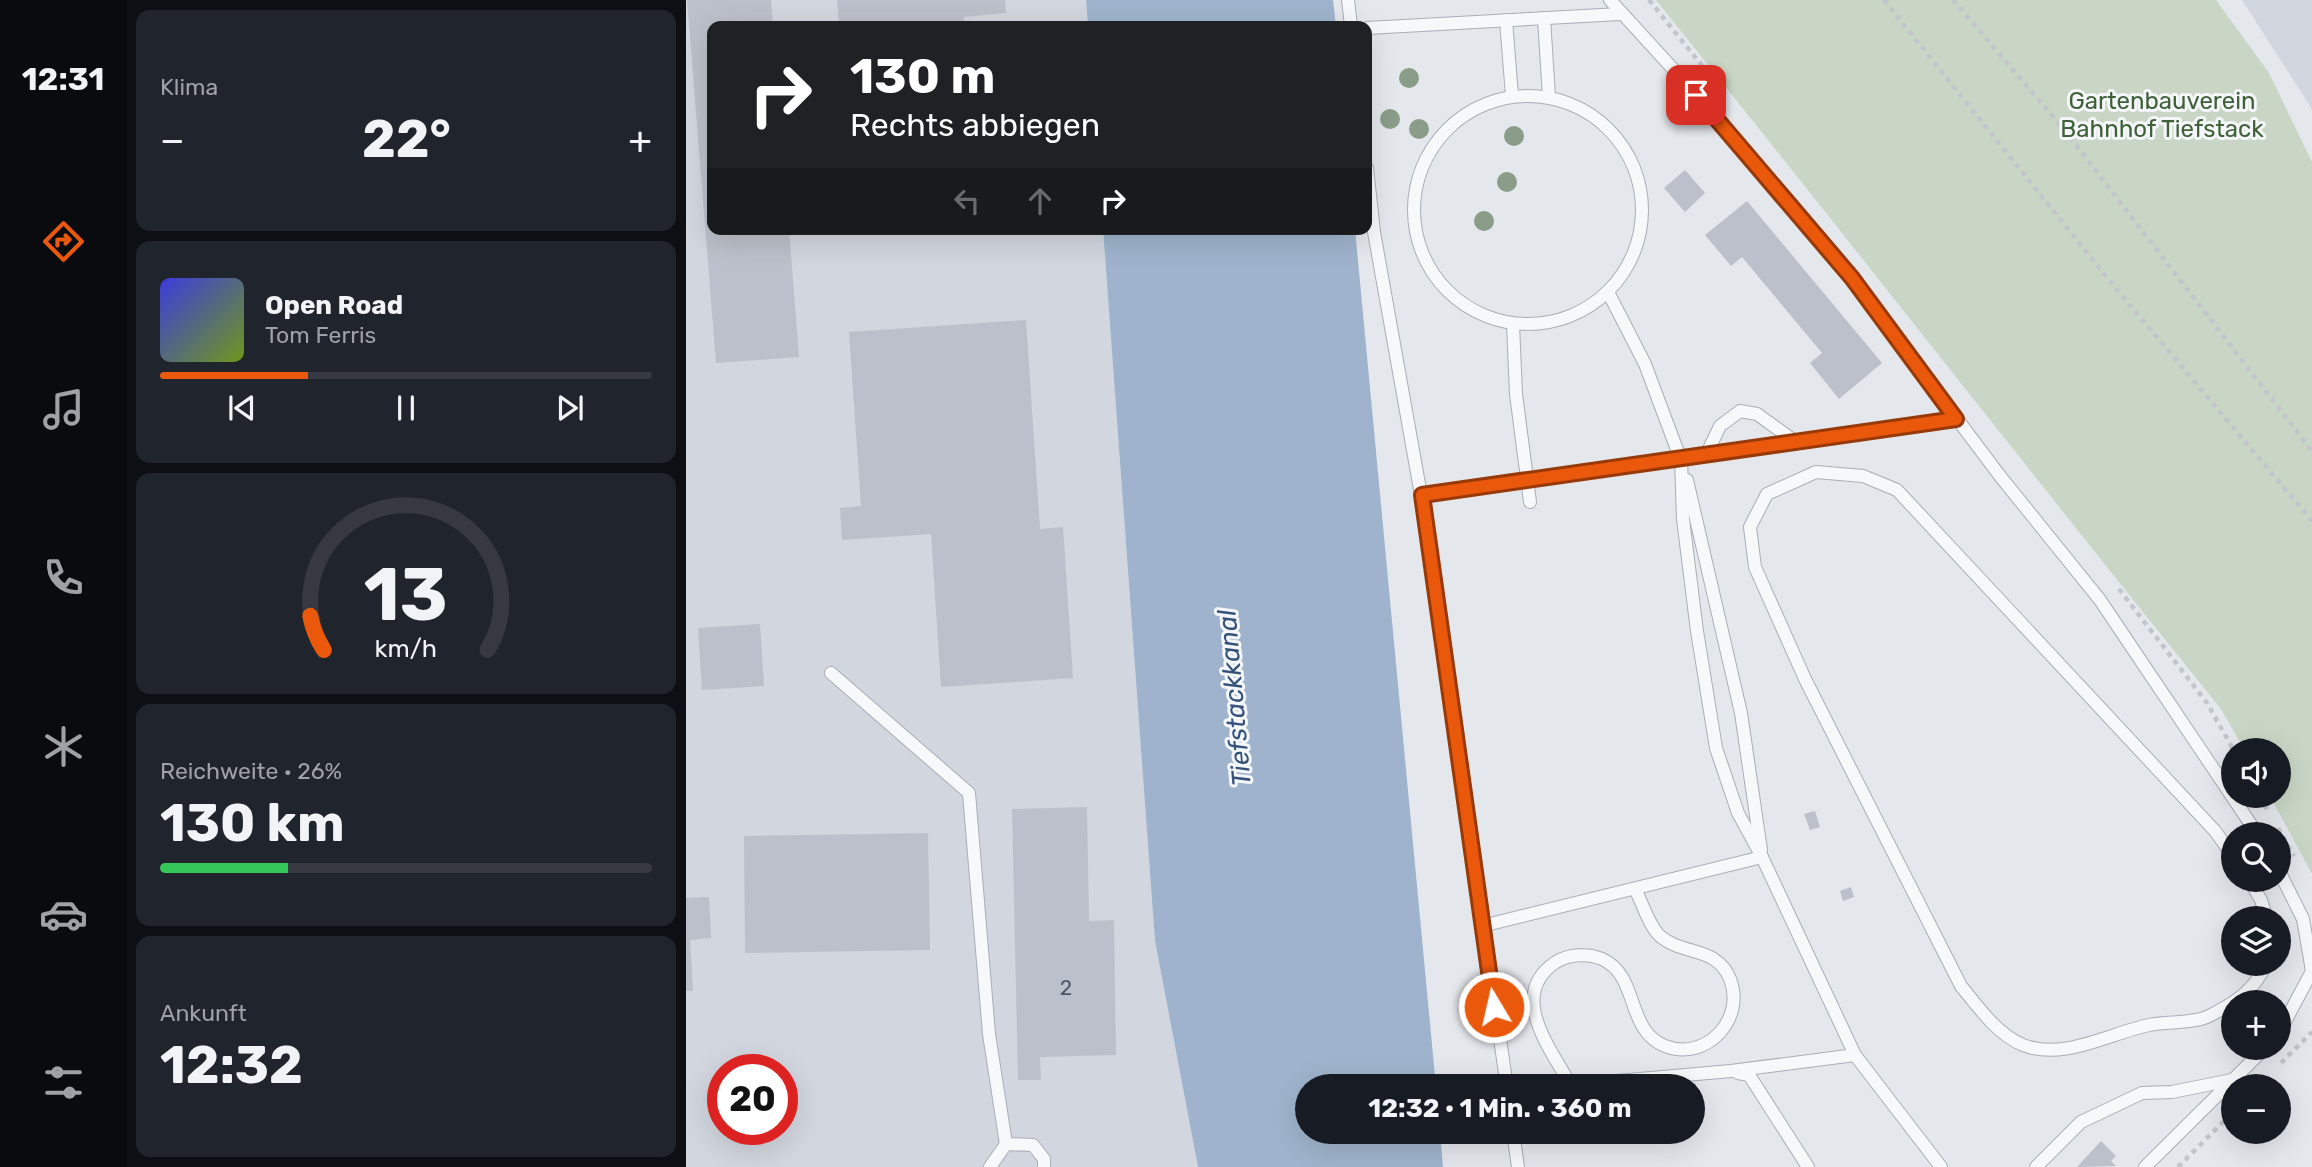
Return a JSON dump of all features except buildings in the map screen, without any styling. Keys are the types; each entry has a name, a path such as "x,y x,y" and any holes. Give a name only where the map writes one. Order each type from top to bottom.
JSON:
{"lane":[{"path":"1348,0 1350,21"},
{"path":"1610,0 1777,187 1852,278 1956,419 2100,600 2249,822"},
{"path":"1372,28 1620,14"},
{"path":"1544,18 1549,97"},
{"path":"1506,20 1512,96"},
{"path":"1512,96 1549,97 1583,108 1611,130 1632,159 1642,193 1642,229 1630,263 1608,292 1588,308 1564,319 1539,324 1513,324 1481,315 1453,297 1431,273 1418,243 1413,210 1417,178 1430,148 1452,123 1480,105 1512,96"},
{"path":"1372,214 1422,495 1505,1074"},
{"path":"1608,292 1645,364 1681,457 1741,713 1762,857"},
{"path":"1513,324 1516,394 1530,502"},
{"path":"1707,453 1720,426 1740,411 1757,414 1793,440"},
{"path":"1422,495 1793,440 1956,419"},
{"path":"1681,457 1688,556 1716,748 1738,813 1762,857 1855,1055 1941,1167"},
{"path":"2221,839 1897,490 1863,476 1816,472 1767,494 1750,527 1755,567 1805,679 1961,986 1983,1013 2023,1045 2046,1049 2069,1048 2149,1025 2205,1018 2221,1011"},
{"path":"831,673 969,793 989,1034 1006,1144 990,1167"},
{"path":"1482,926 1762,857"},
{"path":"1564,1074 1536,1023 1532,1009 1538,981 1559,960 1572,956 1590,956 1614,966 1624,978 1638,1021 1645,1032 1667,1047 1681,1049 1709,1042 1729,1021 1733,993 1724,968 1701,951 1686,948 1659,936 1635,889"},
{"path":"2290,892 2303,919 2312,971 2291,1009"},
{"path":"1694,1074 1855,1055"},
{"path":"2238,1074 2253,1060"},
{"path":"1731,1071 1749,1075 1808,1167"},
{"path":"2036,1167 2081,1122 2142,1093 2172,1092 2221,1082"},
{"path":"2145,1167 2221,1091"},
{"path":"1006,1144 1033,1145 1044,1159 1044,1167"},
{"path":"1515,1144 1518,1167"}],"path":[{"path":"1884,0 2113,285 2312,521"},
{"path":"1954,0 2062,127 2312,451"},
{"path":"2267,808 2299,865"},
{"path":"2276,1068 2312,1032"},
{"path":"2178,1167 2221,1124"}],"shaded area":[{"path":"686,0 1086,0 1088,21 707,21 707,235 1103,235 1155,941 1198,1167 686,1167"},
{"path":"2242,0 2312,0 2312,111 2310,106"}],"green space":[{"name":"Gartenbauverein Bahnhof Tiefstack","path":"1656,0 2216,0 2269,73 2312,162 2312,874 2291,835 2291,822 2284,822 2276,808 2291,808 2291,738 2238,738 2221,709"}],"water":[{"path":"1086,0 1333,0 1335,21 1088,21"},
{"name":"Tiefstackkanal","path":"1103,235 1356,235 1435,1074 1295,1074 1295,1144 1441,1144 1443,1167 1198,1167 1155,941"}],"route":[{"path":"1494,1007 1422,495 1793,440 1956,419 1852,278 1696,95"}]}
